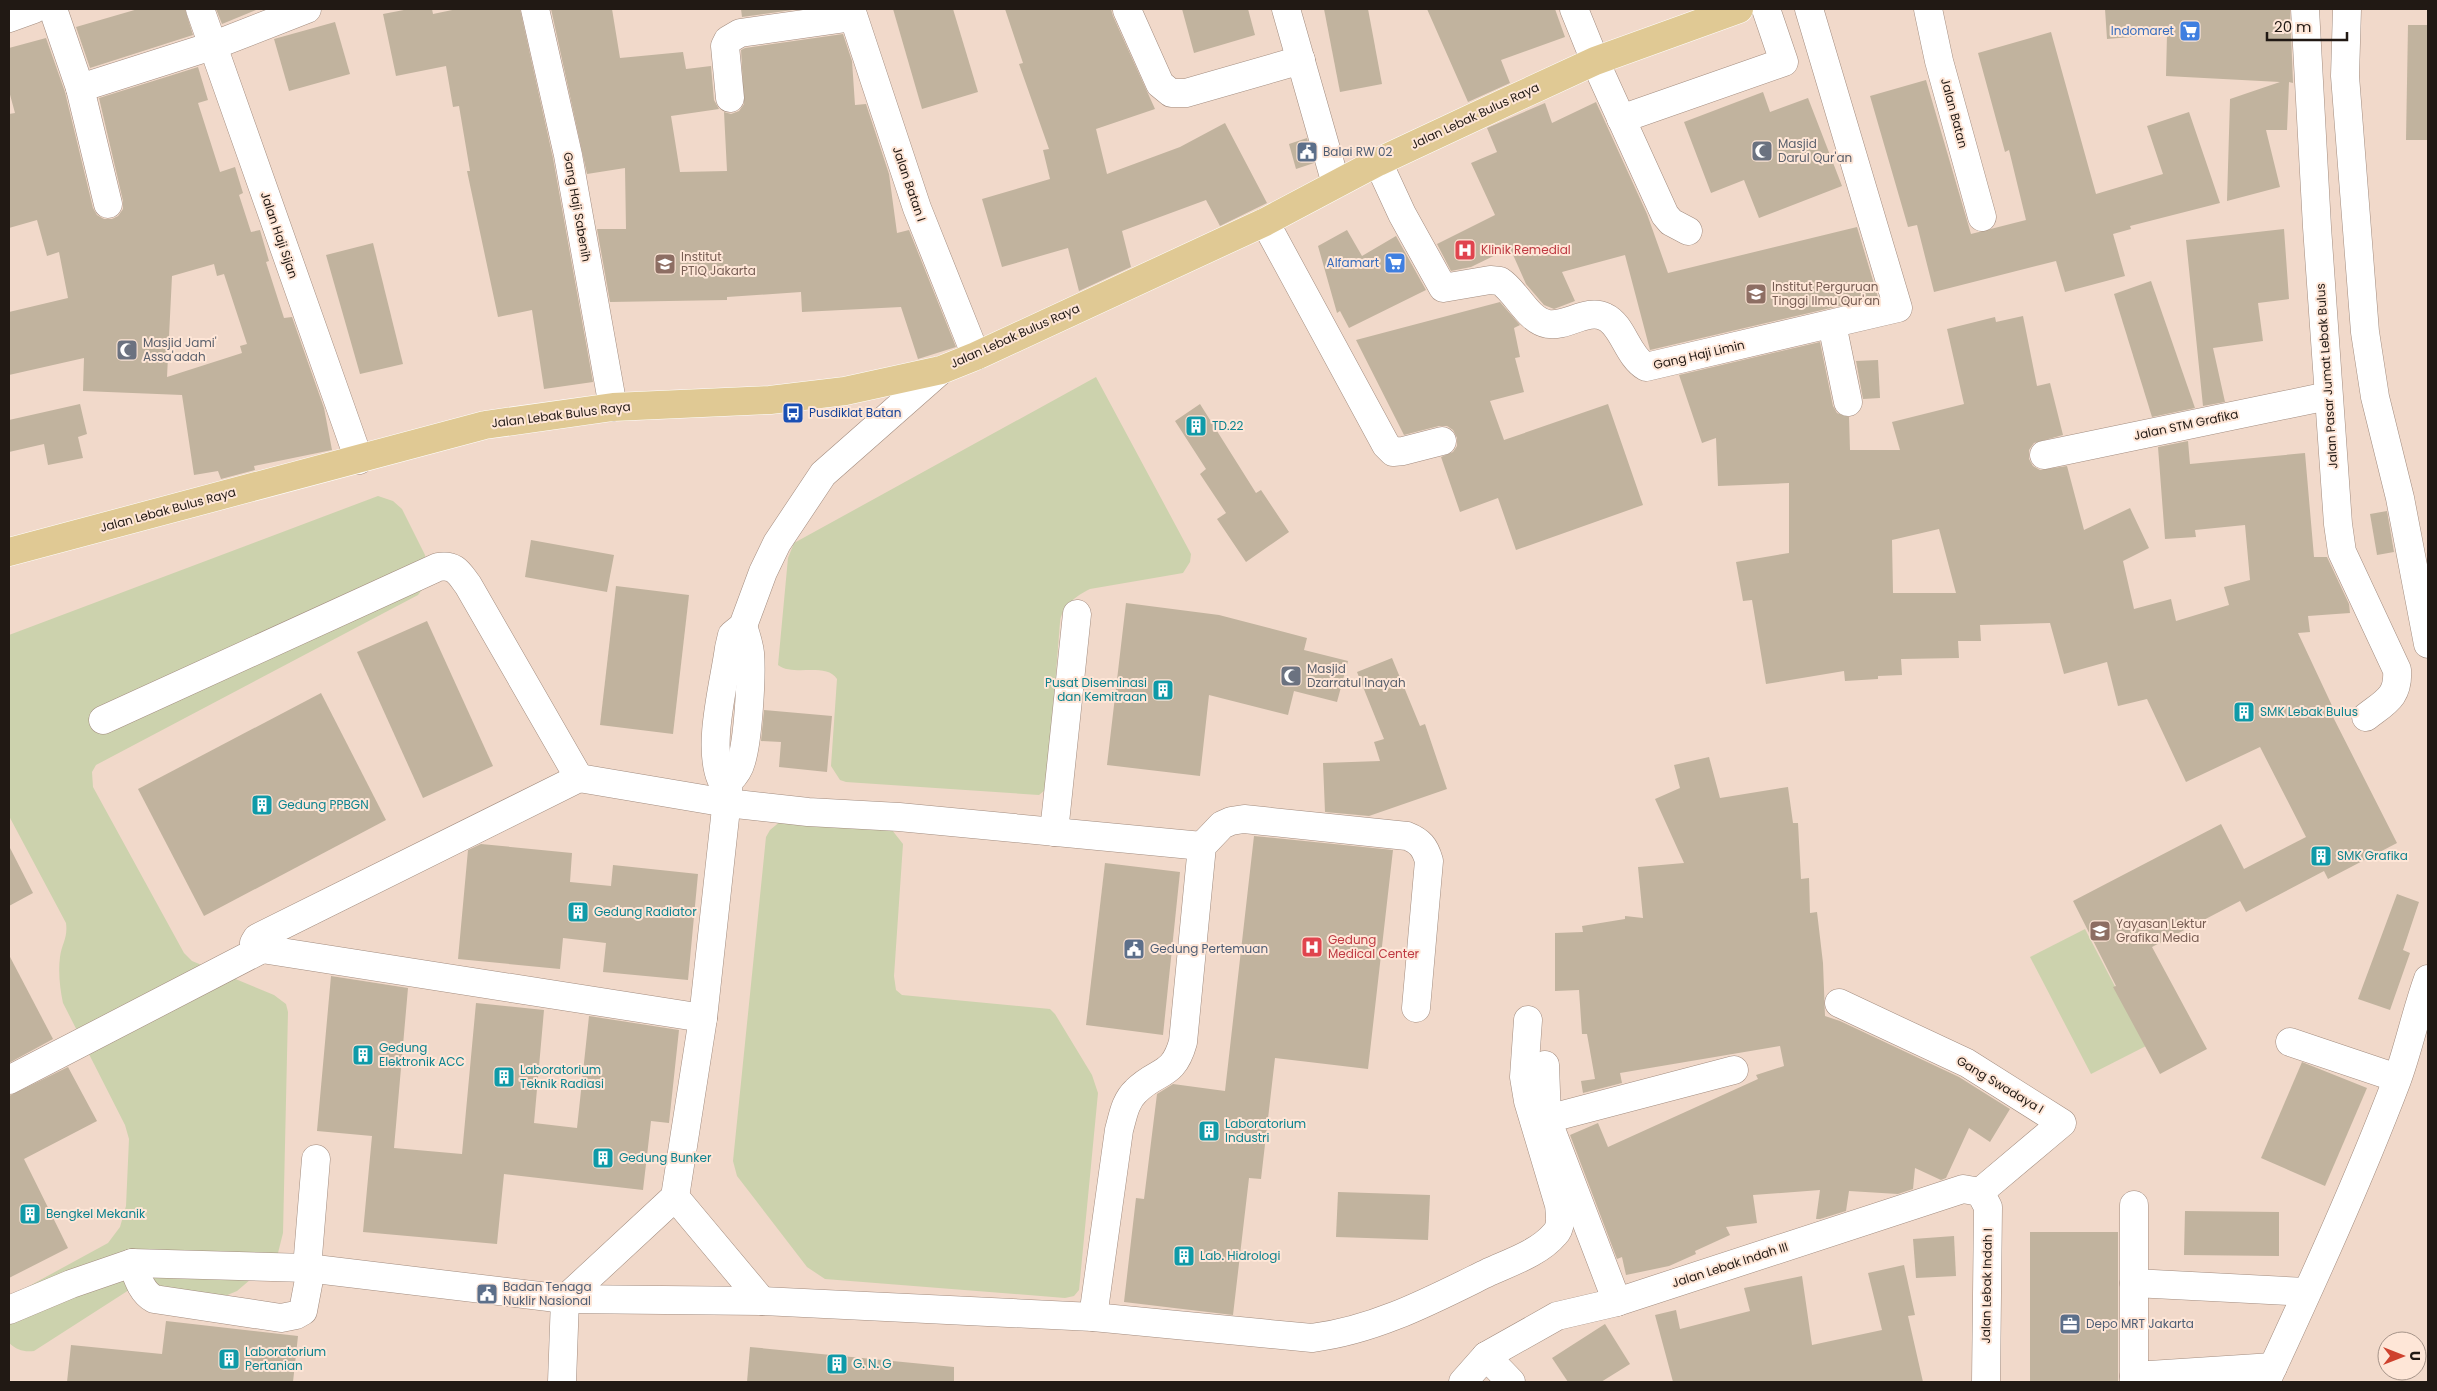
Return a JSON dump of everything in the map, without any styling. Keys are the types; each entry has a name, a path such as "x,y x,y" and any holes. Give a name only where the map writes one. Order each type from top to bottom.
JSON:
{"main road":[{"name":"Jalan Lebak Bulus Raya","path":"9,552 485,425 613,407 770,400 806,396 845,391 941,370 976,356 1265,222 1378,162 1595,62 1739,9"}],"street":[{"path":"9,18 34,9"},
{"path":"53,9 80,88 108,204"},
{"name":"Jalan Haji Sijan","path":"200,9 359,460"},
{"path":"80,88 212,46 307,9"},
{"name":"Gang Haji Sabenih","path":"535,9 568,156 613,407"},
{"path":"1286,9 1336,184"},
{"path":"1574,9 1595,62 1665,215 1671,222 1688,231"},
{"path":"1621,119 1784,62 1766,9"},
{"name":"Gang Haji Limin","path":"1378,162 1402,214 1443,288 1490,280 1500,281 1506,285 1535,318 1547,324 1559,324 1592,315 1604,316 1612,321 1637,362 1646,367 1898,308 1809,9"},
{"name":"Jalan Batan","path":"1928,9 1939,61 1982,217"},
{"name":"Jalan Pasar Jumat Lebak Bulus","path":"2305,9 2328,396 2338,524 2342,552 2397,670 2397,686 2393,694 2366,717"},
{"path":"2347,9 2345,76 2365,332 2375,397 2400,498 2428,644"},
{"path":"1127,10 1160,84 1172,93 1186,93 1301,60"},
{"path":"730,98 726,46 732,37 740,33 852,13"},
{"name":"Jalan Batan I","path":"852,13 917,208 976,356"},
{"path":"1265,222 1386,445 1393,452 1442,441"},
{"path":"1832,324 1848,402"},
{"path":"562,1382 565,1299 675,1197 702,1018 728,792 717,769 715,742 732,635 743,626 762,572 777,543 822,474 941,370"},
{"name":"Jalan STM Grafika","path":"2044,455 2328,396"},
{"path":"103,720 438,567 447,566 456,569 468,585 579,778"},
{"path":"1054,832 1077,614"},
{"path":"702,1018 262,949 254,946 254,941 579,778 728,792 808,812 899,817 1202,846"},
{"path":"1093,1317 1118,1130 1126,1104 1135,1091 1174,1065 1179,1056 1183,1042 1202,846 1218,829 1230,821 1256,819 1406,836 1419,842 1426,850 1429,861 1416,1008"},
{"path":"9,1080 262,949"},
{"path":"2134,1205 2134,1379 2270,1375 2361,1169 2397,1078 2414,1017 2428,979"},
{"name":"Gang Swadaya I","path":"1839,1003 1967,1063 2062,1123 1980,1192"},
{"path":"9,1310 71,1284 132,1263 309,1268 565,1299 762,1301 1093,1317 1312,1338 1343,1334 1404,1313 1538,1249 1557,1232 1560,1219 1553,1182 1528,1101 1524,1077 1528,1020"},
{"path":"2290,1042 2397,1078"},
{"path":"1545,1065 1547,1118 1617,1302"},
{"path":"1547,1118 1734,1070"},
{"path":"132,1263 147,1294 154,1299 281,1318 296,1315 303,1311 309,1268 316,1159"},
{"name":"Jalan Lebak Indah III","path":"1463,1382 1486,1356 1557,1316 1617,1302 1963,1189 1980,1192"},
{"name":"Jalan Lebak Indah I","path":"1980,1192 1988,1207 1986,1382"},
{"path":"675,1197 762,1301"},
{"path":"2134,1283 2306,1292"},
{"path":"1486,1356 1511,1382"}],"green space":[{"path":"1096,377 1191,554 1190,562 1183,573 1090,589 1075,598 1067,606 1060,622 1048,776 1045,790 1039,795 846,782 840,780 831,766 837,679 825,671 792,670 778,665 788,558 794,543"},
{"path":"378,496 393,501 402,509 425,555 427,583 418,595 96,765 92,772 93,787 184,953 192,961 274,995 286,1004 288,1012 283,1233 277,1257 237,1291 225,1296 204,1298 156,1285 129,1290 34,1351 18,1349 9,1343 9,1297 108,1243 120,1227 126,1206 129,1139 125,1125 63,1003 59,969 61,952 66,937 66,923 9,816 9,635"},
{"path":"782,820 892,830 903,844 894,976 896,990 902,995 1050,1009 1055,1014 1092,1075 1098,1093 1079,1290 1074,1296 1065,1298 825,1279 807,1267 737,1176 733,1161 766,837 770,830"},
{"path":"2085,929 2146,1046 2091,1074 2030,957"}],"building":[{"path":"138,9 185,9 193,35 90,68 76,27"},
{"path":"216,9 256,9 256,10 222,24"},
{"path":"409,9 432,9 433,14 457,9 520,9 553,158 593,382 544,389 532,310 498,317 467,171 470,171 459,106 453,107 446,66 396,76 383,14"},
{"path":"551,9 612,9 620,58 683,52 686,69 711,66 714,100 719,109 671,116 680,172 727,171 724,112 731,114 739,111 744,104 741,50 843,34 852,61 855,105 866,104 889,174 897,233 909,230 956,347 918,359 901,307 802,312 801,292 727,297 727,300 610,302 597,229 626,229 625,168 587,174"},
{"path":"741,9 800,9 742,17"},
{"path":"893,9 953,9 978,92 922,109"},
{"path":"1005,9 1111,9 1155,109 1096,129 1107,174 1180,147 1225,123 1267,203 1220,226 1206,200 1122,231 1131,267 1079,291 1068,248 1002,267 982,199 1050,179 1043,150 1049,149 1019,64 1023,63"},
{"path":"1182,9 1248,9 1255,35 1194,53"},
{"path":"1324,9 1368,9 1382,84 1340,92"},
{"path":"1427,9 1555,9 1565,37 1501,60 1510,83 1468,102"},
{"path":"2105,9 2290,9 2293,83 2289,82 2287,130 2266,130 2280,187 2227,201 2230,99 2280,82 2166,76 2167,34 2107,39"},
{"path":"335,22 350,74 289,91 274,39"},
{"path":"2408,25 2428,25 2428,140 2406,140"},
{"path":"2051,32 2096,194 2163,174 2147,126 2189,112 2220,203 2130,226 2131,229 2113,234 2125,276 2065,292 2056,261 1934,292 1917,225 1908,227 1870,96 1926,80 1971,234 2026,220 2009,150 2005,152 1978,53"},
{"path":"46,38 65,92 93,208 97,215 104,219 112,219 118,216 123,209 123,201 99,98 198,67 208,100 198,103 220,172 235,167 243,193 239,195 251,232 260,230 269,261 266,262 284,318 292,317 324,408 332,450 254,466 255,470 221,479 218,471 194,475 182,395 83,391 84,358 9,375 9,312 68,298 59,252 47,256 37,220 9,228 9,114 15,113 9,91 9,48","holes":["214,264 217,276 224,274 247,344 240,346 242,353 167,377 172,276"]},
{"name":"Masjid Darul Qur'an","path":"1763,92 1770,112 1808,98 1842,186 1759,218 1744,180 1711,193 1684,122"},
{"path":"1596,102 1647,214 1668,273 1857,227 1878,297 1650,350 1625,255 1562,272 1575,301 1554,309 1544,305 1526,284 1510,248 1471,267 1451,271 1437,244 1495,215 1471,163 1497,152 1487,128 1545,103 1552,123"},
{"name":"Balai RW 02","path":"1307,138 1314,163 1296,169 1289,144"},
{"path":"2284,229 2289,299 2258,303 2263,341 2213,348 2225,402 2203,406 2186,240"},
{"path":"1347,230 1362,256 1396,236 1426,290 1349,328 1340,311 1337,313 1318,246"},
{"path":"373,243 403,364 360,374 326,255"},
{"path":"2151,281 2195,408 2152,417 2114,294"},
{"path":"1500,302 1520,325 1514,328 1520,357 1515,358 1524,392 1490,401 1504,440 1608,404 1643,505 1516,550 1498,498 1460,512 1441,457 1453,452 1457,446 1457,438 1453,430 1447,426 1439,426 1404,435 1356,340"},
{"path":"2023,316 2037,386 2050,383 2063,435 2034,443 2029,450 2029,459 2033,466 2040,470 2067,466 2084,530 2130,508 2149,548 2123,561 2134,609 2171,599 2176,621 2229,605 2224,587 2250,580 2245,525 2195,530 2196,537 2165,539 2158,447 2188,441 2190,464 2305,453 2314,557 2327,557 2349,604 2350,613 2308,616 2310,632 2298,633 2335,712 2331,713 2397,843 2328,879 2324,871 2246,912 2240,901 2152,947 2207,1049 2160,1074 2113,987 2116,986 2073,901 2221,824 2244,869 2306,837 2260,747 2186,782 2147,699 2118,706 2107,662 2064,674 2050,623 1980,625 1981,641 1958,641 1959,658 1901,659 1902,675 1878,676 1878,679 1845,681 1844,671 1766,684 1752,600 1743,601 1736,562 1789,553 1789,483 1718,486 1716,438 1702,443 1679,375 1820,342 1833,406 1837,413 1849,417 1850,450 1900,450 1892,422 1964,404 1947,329 1995,317 1996,322","holes":["1939,529 1956,593 1893,593 1892,540"]},
{"path":"1878,360 1880,398 1863,399 1856,361"},
{"path":"80,404 87,434 78,437 83,458 48,465 44,444 9,452 9,420"},
{"path":"1200,404 1256,493 1261,490 1289,532 1246,562 1217,519 1226,513 1200,474 1206,469 1175,421"},
{"path":"2387,511 2394,552 2377,555 2370,514"},
{"path":"531,540 614,555 607,592 525,577"},
{"path":"616,586 689,595 673,734 600,725"},
{"name":"Pusat Diseminasi dan Kemitraan","path":"1126,603 1219,615 1307,638 1304,650 1348,661 1337,702 1294,691 1288,715 1209,695 1200,776 1107,765"},
{"path":"427,621 493,766 423,798 357,652"},
{"path":"1392,658 1420,726 1425,724 1447,789 1369,816 1325,812 1323,763 1380,761 1374,742 1384,739 1357,672"},
{"name":"Gedung PPBGN","path":"321,693 386,820 204,916 138,789"},
{"path":"764,710 832,716 827,772 779,767 781,742 761,741"},
{"path":"1709,757 1720,798 1788,787 1793,823 1798,823 1801,879 1809,878 1810,913 1817,912 1823,963 1825,1016 1840,1021 1959,1077 2010,1109 1990,1142 1969,1128 1946,1178 1941,1180 1915,1168 1913,1189 1898,1194 1849,1191 1846,1211 1820,1219 1816,1219 1820,1190 1753,1195 1757,1223 1726,1227 1730,1235 1695,1251 1696,1254 1669,1266 1626,1275 1622,1257 1617,1259 1570,1135 1598,1123 1608,1147 1758,1079 1756,1075 1784,1066 1780,1046 1620,1073 1622,1083 1583,1093 1581,1081 1595,1079 1587,1034 1582,1034 1579,990 1555,991 1555,933 1583,932 1582,926 1625,919 1625,916 1643,918 1638,867 1684,863 1655,799 1680,788 1674,765"},
{"path":"1254,836 1393,850 1368,1069 1275,1058 1261,1179 1249,1178 1233,1315 1124,1302 1136,1198 1144,1199 1157,1094 1173,1084 1225,1091"},
{"name":"Gedung Radiator","path":"481,844 572,853 570,882 611,886 613,865 698,874 688,980 603,972 606,943 563,938 560,969 458,959 468,850"},
{"path":"9,846 33,893 9,906"},
{"name":"Gedung Pertemuan","path":"1105,863 1180,872 1163,1035 1086,1025"},
{"path":"2397,894 2419,902 2403,950 2410,953 2390,1010 2358,999"},
{"path":"9,955 53,1039 9,1063"},
{"path":"331,976 408,988 394,1148 462,1154 476,1003 544,1010 534,1123 577,1128 589,1016 679,1030 669,1123 651,1121 643,1190 504,1174 497,1244 363,1232 372,1136 317,1131"},
{"path":"2302,1062 2367,1088 2325,1186 2261,1158"},
{"path":"68,1067 97,1121 24,1159 68,1248 9,1278 9,1096"},
{"path":"1338,1192 1430,1195 1428,1240 1336,1237"},
{"path":"2185,1211 2279,1212 2279,1256 2184,1255"},
{"path":"2030,1232 2118,1232 2118,1382 2030,1382"},
{"path":"1954,1236 1956,1276 1916,1278 1913,1239"},
{"path":"1904,1265 1915,1315 1908,1316 1923,1382 1673,1382 1655,1315 1676,1310 1680,1329 1750,1311 1744,1288 1802,1276 1812,1345 1882,1330 1868,1273"},
{"name":"Laboratorium Pertanian","path":"166,1321 298,1336 293,1382 67,1382 71,1345 162,1354"},
{"path":"1605,1324 1630,1364 1601,1382 1568,1382 1552,1358"},
{"name":"G. N. G","path":"750,1347 954,1367 954,1382 747,1382"}],"place":[{"name":"Indomaret","path":"2190,31"},
{"name":"Masjid Darul Qur'an","path":"1762,151"},
{"name":"Balai RW 02","path":"1307,152"},
{"name":"Klinik Remedial","path":"1465,250"},
{"name":"Alfamart","path":"1395,263"},
{"name":"Institut PTIQ Jakarta","path":"665,264"},
{"name":"Institut Perguruan Tinggi Ilmu Qur'an","path":"1756,294"},
{"name":"Masjid Jami' Assa'adah","path":"127,350"},
{"name":"Pusdiklat Batan","path":"793,413"},
{"name":"TD.22","path":"1196,426"},
{"name":"Masjid Dzarratul Inayah","path":"1291,676"},
{"name":"Pusat Diseminasi dan Kemitraan","path":"1163,690"},
{"name":"SMK Lebak Bulus","path":"2244,712"},
{"name":"Gedung PPBGN","path":"262,805"},
{"name":"SMK Grafika","path":"2321,856"},
{"name":"Gedung Radiator","path":"578,912"},
{"name":"Yayasan Lektur Grafika Media","path":"2100,931"},
{"name":"Gedung Medical Center","path":"1312,947"},
{"name":"Gedung Pertemuan","path":"1134,949"},
{"name":"Gedung Elektronik ACC","path":"363,1055"},
{"name":"Laboratorium Teknik Radiasi","path":"504,1077"},
{"name":"Laboratorium Industri","path":"1209,1131"},
{"name":"Gedung Bunker","path":"603,1158"},
{"name":"Bengkel Mekanik","path":"30,1214"},
{"name":"Lab. Hidrologi","path":"1184,1256"},
{"name":"Badan Tenaga Nuklir Nasional","path":"487,1294"},
{"name":"Depo MRT Jakarta","path":"2070,1324"},
{"name":"Laboratorium Pertanian","path":"229,1359"},
{"name":"G. N. G","path":"837,1364"}]}
